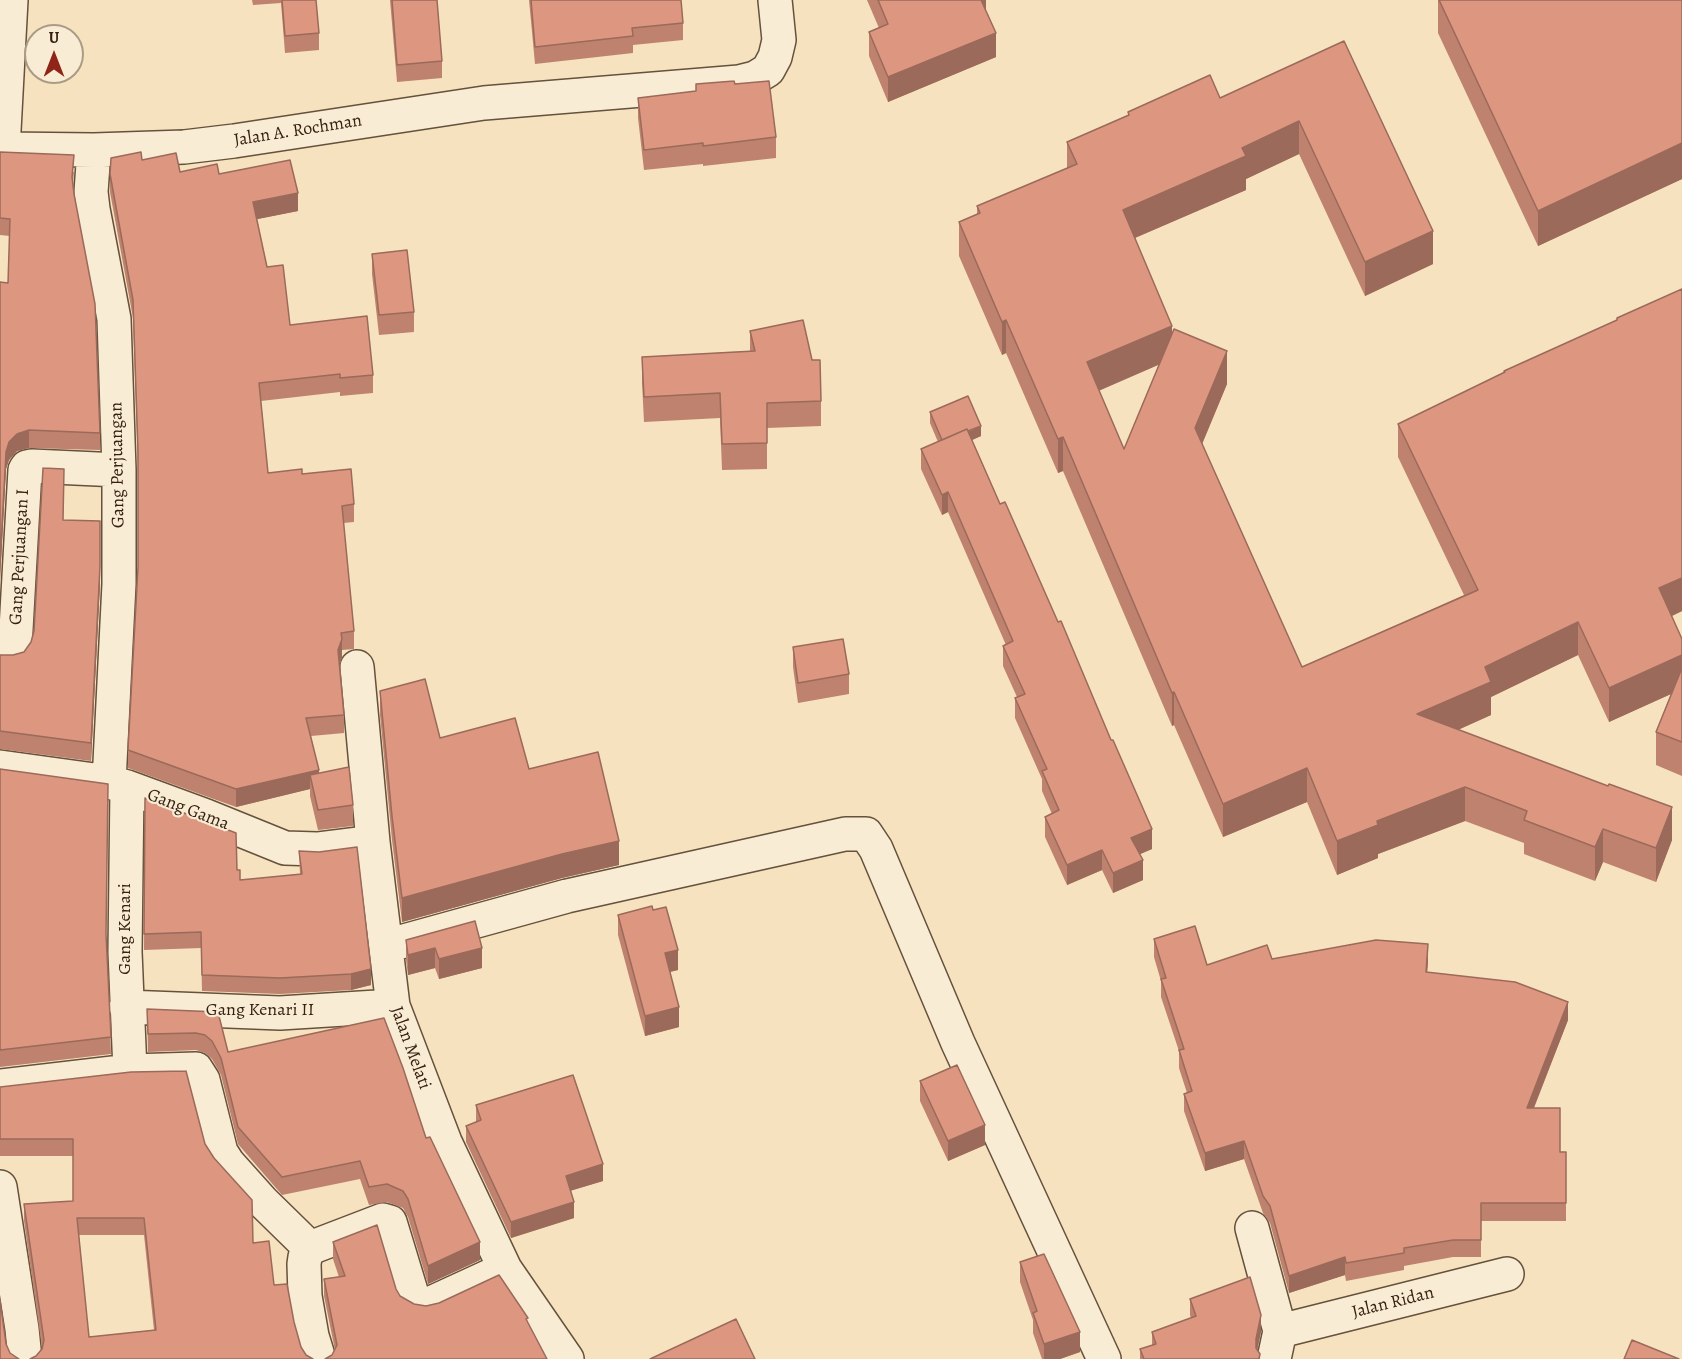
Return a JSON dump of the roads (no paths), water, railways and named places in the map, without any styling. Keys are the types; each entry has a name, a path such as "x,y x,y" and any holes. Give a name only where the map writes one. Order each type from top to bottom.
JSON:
{"street":[{"name":"Jalan A. Rochman","path":"11,0 3,149 93,163 184,147 484,103 739,82 755,78 768,70 775,57 779,40 776,0"},
{"name":"Gang Perjuangan","path":"93,163 93,209 114,319 119,470 118,784"},
{"name":"Gang Perjuangan I","path":"0,654 13,654 15,647 25,470 32,466 119,470"},
{"name":"Jalan Melati","path":"357,667 393,1006 445,1142 506,1269 567,1359"},
{"name":"Gang Gama","path":"0,767 118,784 207,816 285,848 317,849 374,842"},
{"name":"Gang Kenari","path":"118,784 130,1071"},
{"path":"386,946 567,896 846,834 866,834 876,849 958,1043 1104,1359"},
{"name":"Gang Kenari II","path":"126,1007 280,1013 393,1006"},
{"path":"0,1086 130,1071 196,1069 203,1080 217,1142 224,1158 262,1201 310,1248"},
{"path":"0,1187 25,1359"},
{"path":"319,1359 312,1336 305,1296 304,1264 310,1248 382,1220 390,1222 414,1301 422,1305 506,1269"},
{"path":"1252,1228 1277,1345"},
{"name":"Jalan Ridan","path":"1277,1345 1507,1274"}]}
